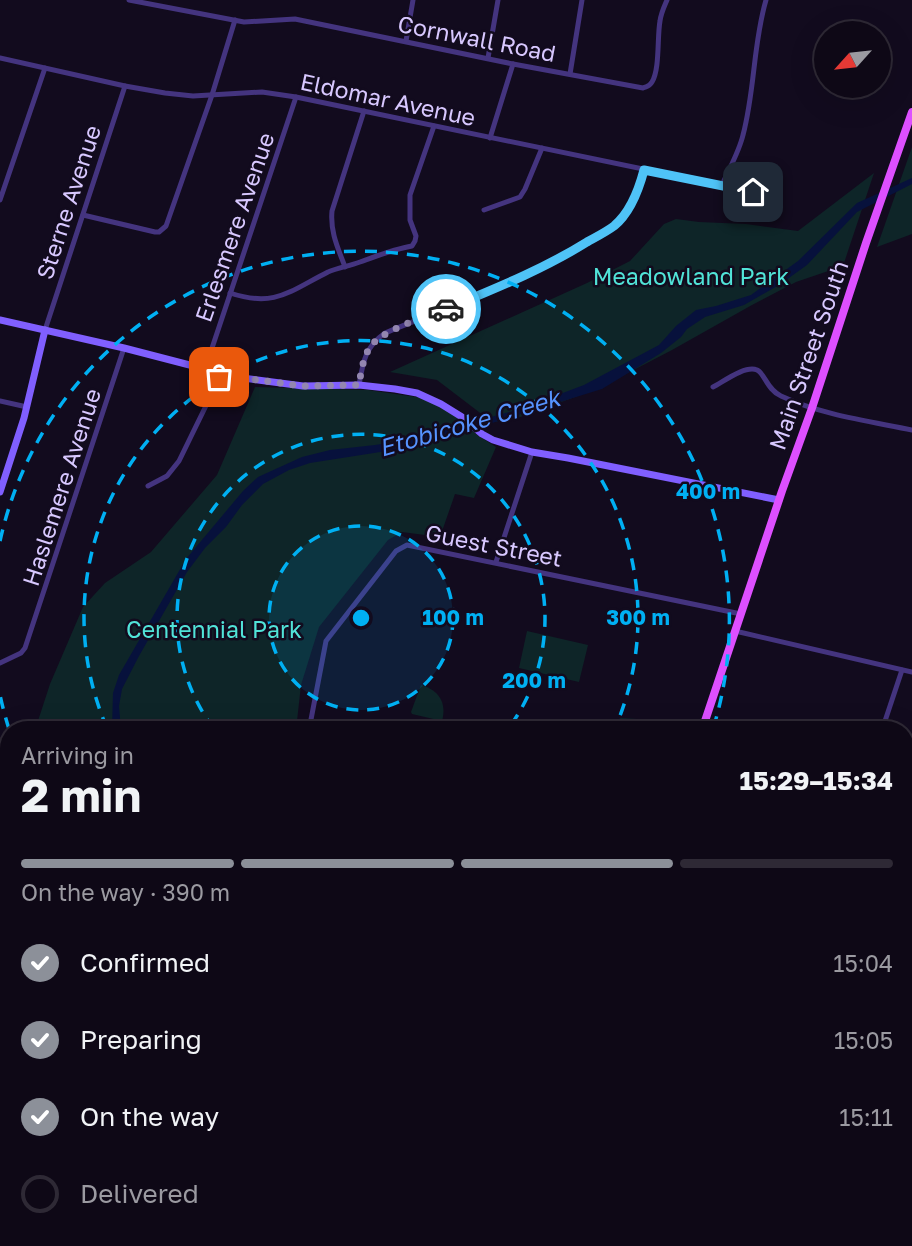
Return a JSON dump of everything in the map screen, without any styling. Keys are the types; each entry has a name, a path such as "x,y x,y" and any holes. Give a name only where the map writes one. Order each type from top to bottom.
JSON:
{"main road":[{"name":"Main Street South","path":"705,721 912,112"}],"street":[{"name":"Cornwall Road","path":"129,0 157,3 244,22 295,19 643,88 651,84 657,58 659,23 667,0"},
{"path":"406,41 413,0"},
{"path":"488,58 498,0"},
{"path":"570,74 582,0"},
{"path":"722,185 742,138 754,79 758,28 766,0"},
{"path":"83,215 155,232 163,230 212,95 235,20"},
{"name":"Eldomar Avenue","path":"0,58 165,93 193,96 250,92 296,97 768,195"},
{"path":"490,138 513,64"},
{"path":"0,200 45,68"},
{"name":"Sterne Avenue","path":"45,330 125,86"},
{"name":"Erlesmere Avenue","path":"205,369 296,97"},
{"path":"345,267 333,234 332,211 364,111"},
{"path":"230,293 264,300 276,298 297,290 330,271 412,246 416,236 410,220 410,195 434,126"},
{"path":"484,210 520,197 542,148"},
{"path":"359,385 370,347 386,334 536,271 615,225 630,206 644,170"},
{"path":"0,320 124,348 220,375 303,386 359,385 417,393 441,404 463,417 482,434 505,445 779,500"},
{"path":"0,492 27,407 45,330"},
{"name":"Haslemere Avenue","path":"0,663 21,653 25,648 124,348"},
{"path":"713,387 734,375 755,369 760,371 772,391 819,411 912,430"},
{"path":"148,486 167,476 179,461 220,375"},
{"path":"0,401 27,407"},
{"path":"496,562 533,452"},
{"name":"Guest Street","path":"311,721 326,640 400,548 407,545 741,614"},
{"path":"735,632 912,672"},
{"path":"885,721 902,670"}],"green space":[{"path":"912,147 912,234 877,247"},
{"name":"Meadowland Park","path":"874,173 843,266 796,282 597,389 512,420 492,422 437,380 390,372 630,261 664,224 676,219 798,231"},
{"name":"Centennial Park","path":"255,387 368,390 423,398 451,412 496,447 474,498 455,494 440,537 402,532 388,540 319,627 301,685 297,721 38,721 50,684 83,607 105,583 151,552 217,475"},
{"path":"527,631 588,645 579,682 519,668"},
{"path":"421,685 433,690 440,698 443,708 442,721 412,714"},
{"path":"621,718 637,719 637,721 614,721"}],"shaded area":[{"path":"912,178 912,184 857,212 807,265 779,285 744,305 705,317 687,329 661,353 602,389 437,440 310,463 289,470 263,484 242,505 187,572 122,689 120,721 112,721 113,693 119,675 186,559 258,477 302,457 330,450 401,441 437,432 523,408 584,385 659,345 676,326 696,310 751,295 798,261 857,203"}],"way so far":[{"path":"219,377 303,386 359,385 365,358 375,341 446,309"}],"route":[{"path":"446,309 536,271 615,225 630,206 644,170 753,192"}],"water label":[{"name":"Etobicoke Creek","path":"469,422"}]}
